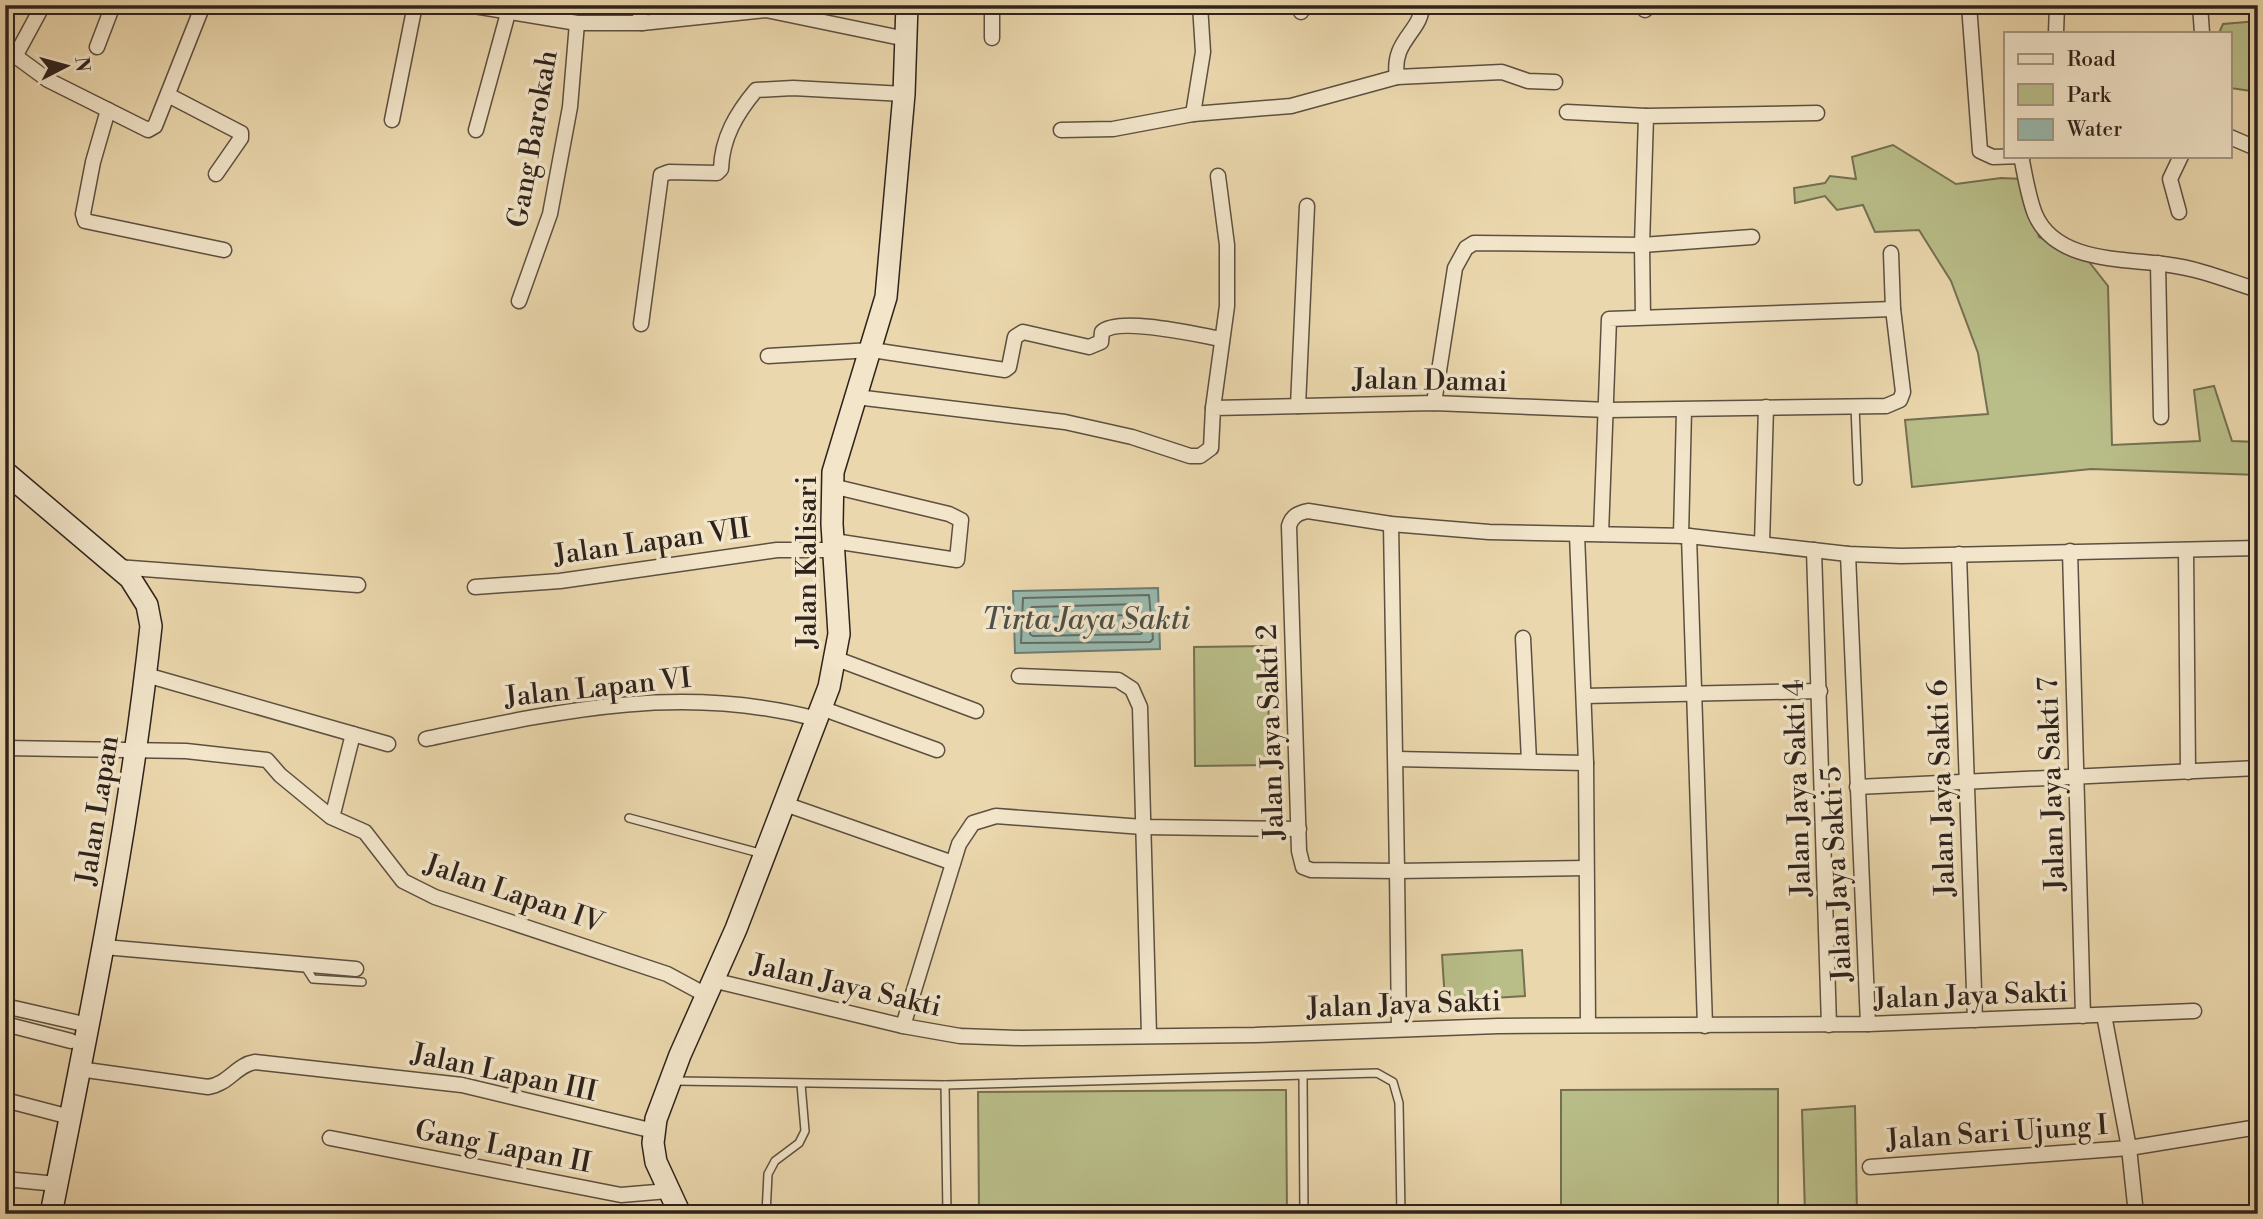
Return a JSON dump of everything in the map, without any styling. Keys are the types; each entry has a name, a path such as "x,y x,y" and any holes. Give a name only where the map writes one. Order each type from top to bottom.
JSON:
{"street":[{"path":"43,5 17,53 18,58 48,80 148,130 155,127 203,5"},
{"path":"97,47 114,5"},
{"path":"392,120 415,5"},
{"path":"468,5 577,23 642,23 766,8 906,39"},
{"path":"638,5 642,23"},
{"name":"Jalan Kalisari","path":"680,1214 656,1162 653,1131 670,1081 765,855 782,803 819,713 836,659 839,610 832,486 836,455 887,297 904,94 906,5"},
{"path":"992,5 992,37"},
{"path":"1193,114 1203,52 1200,5"},
{"path":"1397,77 1396,65 1402,42 1422,17 1422,5"},
{"path":"1969,5 1980,151 1993,157 2004,157"},
{"path":"2056,32 2057,5"},
{"path":"2200,5 2202,32"},
{"path":"476,130 508,13"},
{"name":"Gang Barokah","path":"519,301 550,214 570,107 577,23"},
{"path":"1061,130 1113,129 1193,114 1292,106 1397,77 1502,72 1528,81 1555,82"},
{"path":"641,324 661,175 668,172 717,173 721,169 722,153 735,116 756,90 793,88 904,94"},
{"path":"168,95 241,133 241,138 216,174"},
{"path":"108,110 93,162 83,214 85,221 224,250"},
{"path":"1567,112 1646,116 1817,114"},
{"path":"1643,317 1646,116"},
{"path":"2232,138 2258,149"},
{"path":"2022,158 2036,216 2057,239 2072,248 2108,259 2182,267 2258,290"},
{"path":"2179,212 2170,179 2180,158"},
{"path":"856,397 1065,422 1132,437 1191,456 1200,456 1211,448 1213,408 1227,306 1227,245 1218,176"},
{"path":"1298,405 1307,206"},
{"path":"1434,403 1454,268 1466,248 1474,243 1642,245 1752,237"},
{"name":"Jalan Damai","path":"1213,408 1434,403 1608,410 1684,410 1895,404 1903,392 1893,309 1891,253"},
{"path":"2158,263 2161,417"},
{"path":"1601,534 1608,410 1607,322 1614,317 1893,309"},
{"path":"768,356 872,350 1005,370 1009,367 1016,337 1023,332 1089,346 1101,342 1102,331 1110,327 1161,327 1221,339"},
{"path":"1762,544 1766,407"},
{"path":"1684,410 1685,536 1695,693 1705,1026"},
{"name":"Jalan Lapan","path":"5,472 117,566 139,591 150,614 137,753 104,947 51,1214"},
{"name":"Jalan Lapan VII","path":"475,587 560,581 777,550 834,545 957,560 961,520 949,514 832,486"},
{"name":"Jalan Jaya Sakti 2","path":"1391,524 1308,511 1292,518 1289,526 1301,861 1303,867 1311,870 1397,871"},
{"path":"1399,1029 1391,524 1489,532 1685,536 1848,554 2258,548"},
{"path":"1577,534 1586,763 1588,1024"},
{"name":"Jalan Jaya Sakti 4","path":"1814,550 1829,1025"},
{"path":"2186,550 2188,772"},
{"name":"Jalan Jaya Sakti 7","path":"2070,551 2083,1016"},
{"name":"Jalan Jaya Sakti 5","path":"1848,554 1868,1024"},
{"name":"Jalan Jaya Sakti 6","path":"1959,554 1975,1020"},
{"path":"117,566 358,585"},
{"path":"1522,638 1528,761"},
{"path":"836,659 976,711"},
{"path":"146,675 388,744"},
{"path":"1019,676 1118,680 1132,689 1140,707 1149,1035"},
{"path":"1584,696 1820,691"},
{"name":"Jalan Lapan VI","path":"426,739 574,710 683,700 740,702 819,713 937,750"},
{"path":"334,810 353,734"},
{"name":"Jalan Lapan IV","path":"5,748 137,753 186,751 267,760 280,775 331,817 365,832 393,871 415,888 709,988"},
{"path":"1396,759 1586,763"},
{"path":"1857,787 2258,768"},
{"path":"782,803 953,863"},
{"path":"903,1026 953,863 964,833 973,823 985,818 1143,827 1298,829"},
{"path":"1397,871 1586,868"},
{"path":"104,947 304,964 359,975"},
{"name":"Jalan Jaya Sakti","path":"709,988 972,1037 1588,1024 1829,1025 2194,1011"},
{"path":"5,1006 88,1025"},
{"path":"2104,1015 2129,1148 2136,1214"},
{"path":"5,1024 71,1041"},
{"name":"Jalan Lapan III","path":"79,1069 208,1087 224,1083 243,1065 256,1062 342,1073 391,1075 462,1085 653,1131"},
{"path":"5,1100 70,1116"},
{"name":"Jalan Sari Ujung I","path":"1870,1167 2129,1148 2258,1127"},
{"name":"Gang Lapan II","path":"330,1138 621,1195 668,1191"},
{"path":"5,1179 57,1184"}],"lane":[{"path":"1855,405 1858,481"},
{"path":"629,818 765,855"},
{"path":"670,1081 945,1085 1377,1073 1393,1082 1399,1103 1401,1214"},
{"path":"1303,1077 1304,1214"},
{"path":"766,1214 768,1174 775,1161 799,1143 804,1130 801,1084"},
{"path":"945,1085 947,1214"}],"green space":[{"path":"2258,21 2258,92 2232,88 2232,32 2219,32 2223,24"},
{"path":"1893,145 1956,184 2001,178 2023,179 2039,237 2086,258 2108,286 2112,445 2200,441 2194,390 2214,386 2232,441 2258,442 2258,475 2091,469 1912,487 1905,420 1988,414 1978,353 1951,281 1919,230 1875,232 1863,205 1837,210 1825,196 1795,203 1794,188 1825,183 1830,176 1856,179 1852,157"},
{"path":"1268,646 1269,765 1195,766 1194,647"},
{"path":"1522,950 1525,996 1445,1001 1442,955"},
{"path":"1778,1089 1778,1214 1561,1214 1561,1090"},
{"path":"1286,1090 1287,1214 979,1214 978,1092"},
{"path":"1855,1106 1857,1214 1805,1214 1802,1110"}],"water":[{"name":"Tirta Jaya Sakti","path":"1158,588 1160,649 1015,653 1013,591"}]}
